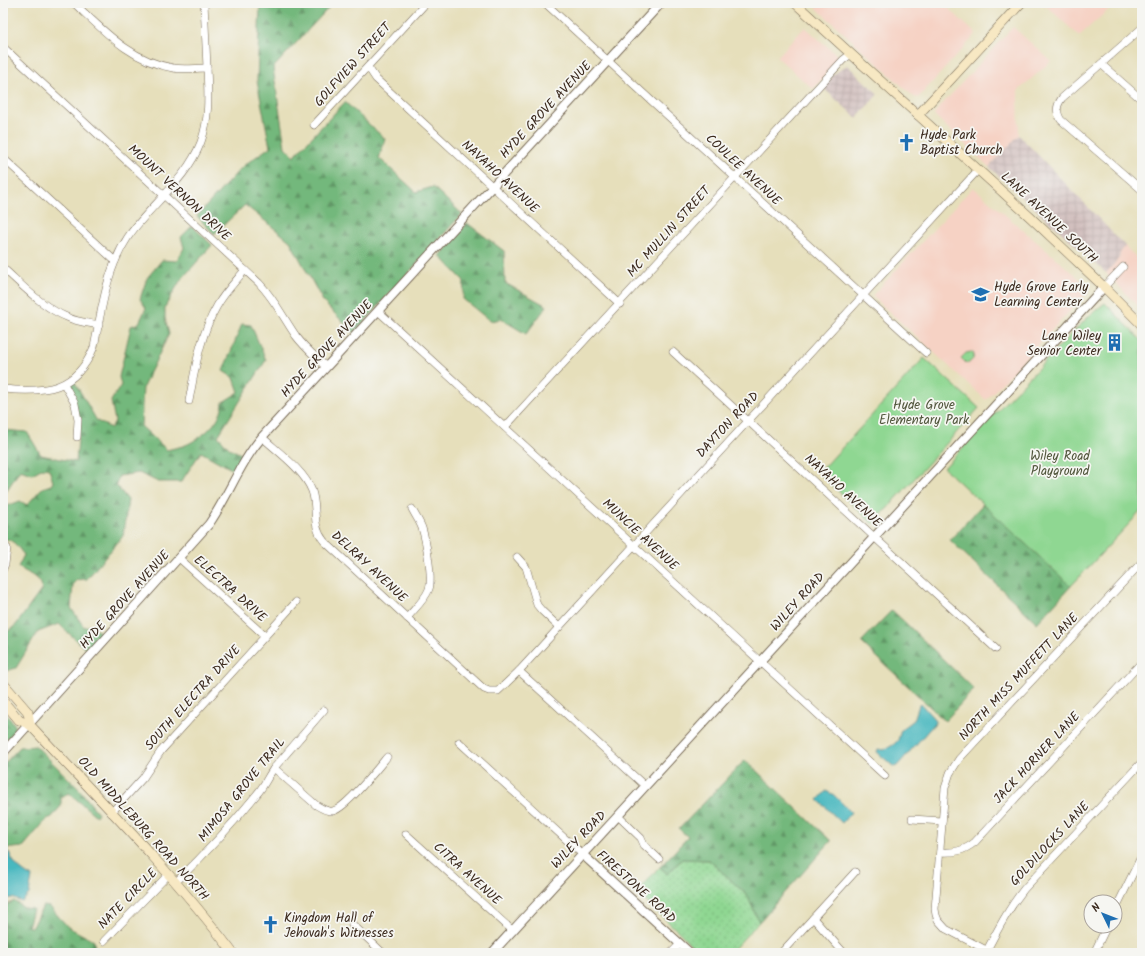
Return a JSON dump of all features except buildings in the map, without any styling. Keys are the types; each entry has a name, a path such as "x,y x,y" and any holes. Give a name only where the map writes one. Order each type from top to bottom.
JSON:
{"main road":[{"name":"LANE AVENUE SOUTH","path":"795,3 978,170 1104,287 1142,325"},
{"path":"918,115 1021,3"},
{"name":"OLD MIDDLEBURG ROAD NORTH","path":"3,682 28,712 30,725"},
{"name":"OLD MIDDLEBURG ROAD NORTH","path":"3,701 19,720 30,725 169,874 233,953"}],"street":[{"path":"76,3 114,40 144,60 173,68 207,68"},
{"path":"3,388 33,391 44,390 64,384 80,371 91,354 99,325 106,289 115,261 121,249 137,226 187,169 201,141 208,105 204,3"},
{"name":"GOLFVIEW STREET","path":"314,125 426,3"},
{"name":"COULEE AVENUE","path":"545,3 926,353"},
{"name":"HYDE GROVE AVENUE","path":"3,753 30,725 201,534 219,509 246,458 262,437 661,3"},
{"path":"1142,28 1062,98 1058,103 1057,109 1061,120 1142,190"},
{"name":"MOUNT VERNON DRIVE","path":"3,47 245,270 268,293 279,307 297,337 307,349 326,367"},
{"name":"MC MULLIN STREET","path":"505,427 620,304 843,60 851,54"},
{"path":"1100,64 1142,100"},
{"name":"NAVAHO AVENUE","path":"368,67 376,79 620,304"},
{"path":"3,158 115,261"},
{"name":"DAYTON ROAD","path":"493,692 502,688 519,671 978,170"},
{"name":"WILEY ROAD","path":"492,953 1123,267"},
{"path":"3,268 36,298 57,313 79,321 99,325"},
{"path":"189,401 198,355 208,324 224,294 245,270"},
{"name":"MUNCIE AVENUE","path":"378,311 885,776"},
{"name":"NAVAHO AVENUE","path":"673,352 996,648"},
{"path":"64,384 75,404 78,420 77,437"},
{"name":"DELRAY AVENUE","path":"262,437 306,479 312,493 317,530 324,541 484,689 493,692"},
{"path":"407,618 426,597 431,581 431,573 422,528 412,509"},
{"path":"3,569 6,564 7,548"},
{"path":"517,557 526,567 537,606 559,627"},
{"name":"ELECTRA DRIVE","path":"179,558 265,636"},
{"name":"NORTH MISS MUFFETT LANE","path":"990,952 946,929 938,920 935,909 947,779 954,766 1142,562"},
{"name":"SOUTH ELECTRA DRIVE","path":"112,813 142,778 161,752 296,602"},
{"name":"JACK HORNER LANE","path":"940,852 951,853 961,851 975,842 1142,662"},
{"path":"519,671 645,786"},
{"name":"MIMOSA GROVE TRAIL","path":"176,882 206,853 259,792 274,768 324,710"},
{"name":"FIRESTONE ROAD","path":"460,742 690,953"},
{"path":"274,768 316,805 322,809 334,811 344,805 387,757"},
{"name":"GOLDILOCKS LANE","path":"990,952 1003,919 1024,889 1142,762"},
{"path":"618,816 641,838 644,845 659,859"},
{"path":"912,819 942,822"},
{"name":"CITRA AVENUE","path":"406,834 513,931"},
{"path":"1123,894 1138,861 1142,857"},
{"path":"781,953 855,872"},
{"name":"NATE CIRCLE","path":"104,941 169,874"},
{"path":"813,918 844,953"},
{"path":"352,924 383,953"},
{"path":"1094,953 1103,934"},
{"path":"671,953 680,944"}],"shaded area":[{"path":"811,3 943,3 976,34 918,98 914,97"},
{"path":"1043,3 1116,3 1079,36"},
{"path":"805,27 838,56 836,64 813,89 777,57"},
{"path":"1013,27 1051,61 1018,91 1019,135 989,167 934,115"},
{"path":"847,65 878,94 857,118 822,87 834,74"},
{"path":"1019,135 1125,246 1120,253 1119,258 1106,273 989,167"},
{"name":"Hyde Grove Early Learning Center","path":"973,187 1089,287 1089,291 986,400 872,296"},
{"path":"1125,246 1142,264 1142,310 1106,273 1119,258 1120,253"}],"green space":[{"path":"260,3 333,3 273,68 285,147 294,156 345,102 385,139 379,158 416,192 433,187 462,214 354,333 324,303 290,241 245,205 214,234 197,216 243,166 270,147 257,81"},
{"path":"467,223 504,251 505,283 547,306 526,334 501,319 490,321 463,299 464,281 440,256"},
{"path":"192,226 212,245 180,281 165,307 165,318 169,334 143,387 141,426 167,450 188,444 206,432 216,422 222,409 223,402 239,392 234,378 223,371 242,324 251,325 266,360 218,436 229,448 243,455 235,471 201,452 181,482 158,482 139,473 119,476 116,485 128,500 123,536 87,579 76,580 73,585 71,608 84,627 90,626 106,636 90,653 59,624 38,632 16,668 3,672 3,635 16,625 42,589 38,579 18,567 24,555 18,547 7,539 4,539 3,541 3,498 7,506 20,501 27,505 42,488 51,485 53,482 49,469 43,468 32,474 20,470 3,496 3,430 27,432 41,455 76,462 80,418 69,386 74,381 97,421 111,428 115,421 111,401 121,385 119,377 131,326 139,323 146,308 140,299 147,278 162,260 177,261 184,248 181,237"},
{"name":"Wiley Road Playground","path":"1105,303 1142,341 1142,510 1071,586 944,468 1088,317"},
{"path":"971,352 974,354 973,359 969,363 966,363 961,358 966,353"},
{"name":"Hyde Grove Elementary Park","path":"924,358 979,408 873,524 819,473"},
{"path":"983,504 1071,586 1037,623 950,540"},
{"path":"892,610 974,689 945,721 861,642"},
{"path":"3,711 15,725 11,735 3,742"},
{"path":"36,746 79,789 98,813 96,816 69,793 61,797 61,806 52,817 47,819 23,847 3,849 3,765 20,747"},
{"path":"745,760 831,841 759,922 747,895 709,860 682,859 668,874 660,867 688,837 679,829"},
{"path":"682,859 709,860 747,895 759,922 730,953 703,953 690,944 636,892 660,867 668,874"},
{"path":"14,901 24,908 33,909 28,927 33,927 43,906 50,907 68,927 94,941 95,949 98,953 3,953 3,903 7,905"}],"water":[{"path":"921,704 935,720 935,723 897,766 894,767 877,752 878,749 884,750 898,740 901,730 914,720 919,705"},
{"path":"826,791 834,795 851,812 842,823 818,800"},
{"path":"9,852 18,867 32,877 29,894 22,902 13,898 3,899 3,853"}],"place":[{"name":"Hyde Park Baptist Church","path":"907,142"},
{"name":"Hyde Grove Early Learning Center","path":"981,294"},
{"name":"Lane Wiley Senior Center","path":"1114,343"},
{"name":"Kingdom Hall of Jehovah's Witnesses","path":"271,925"}]}
